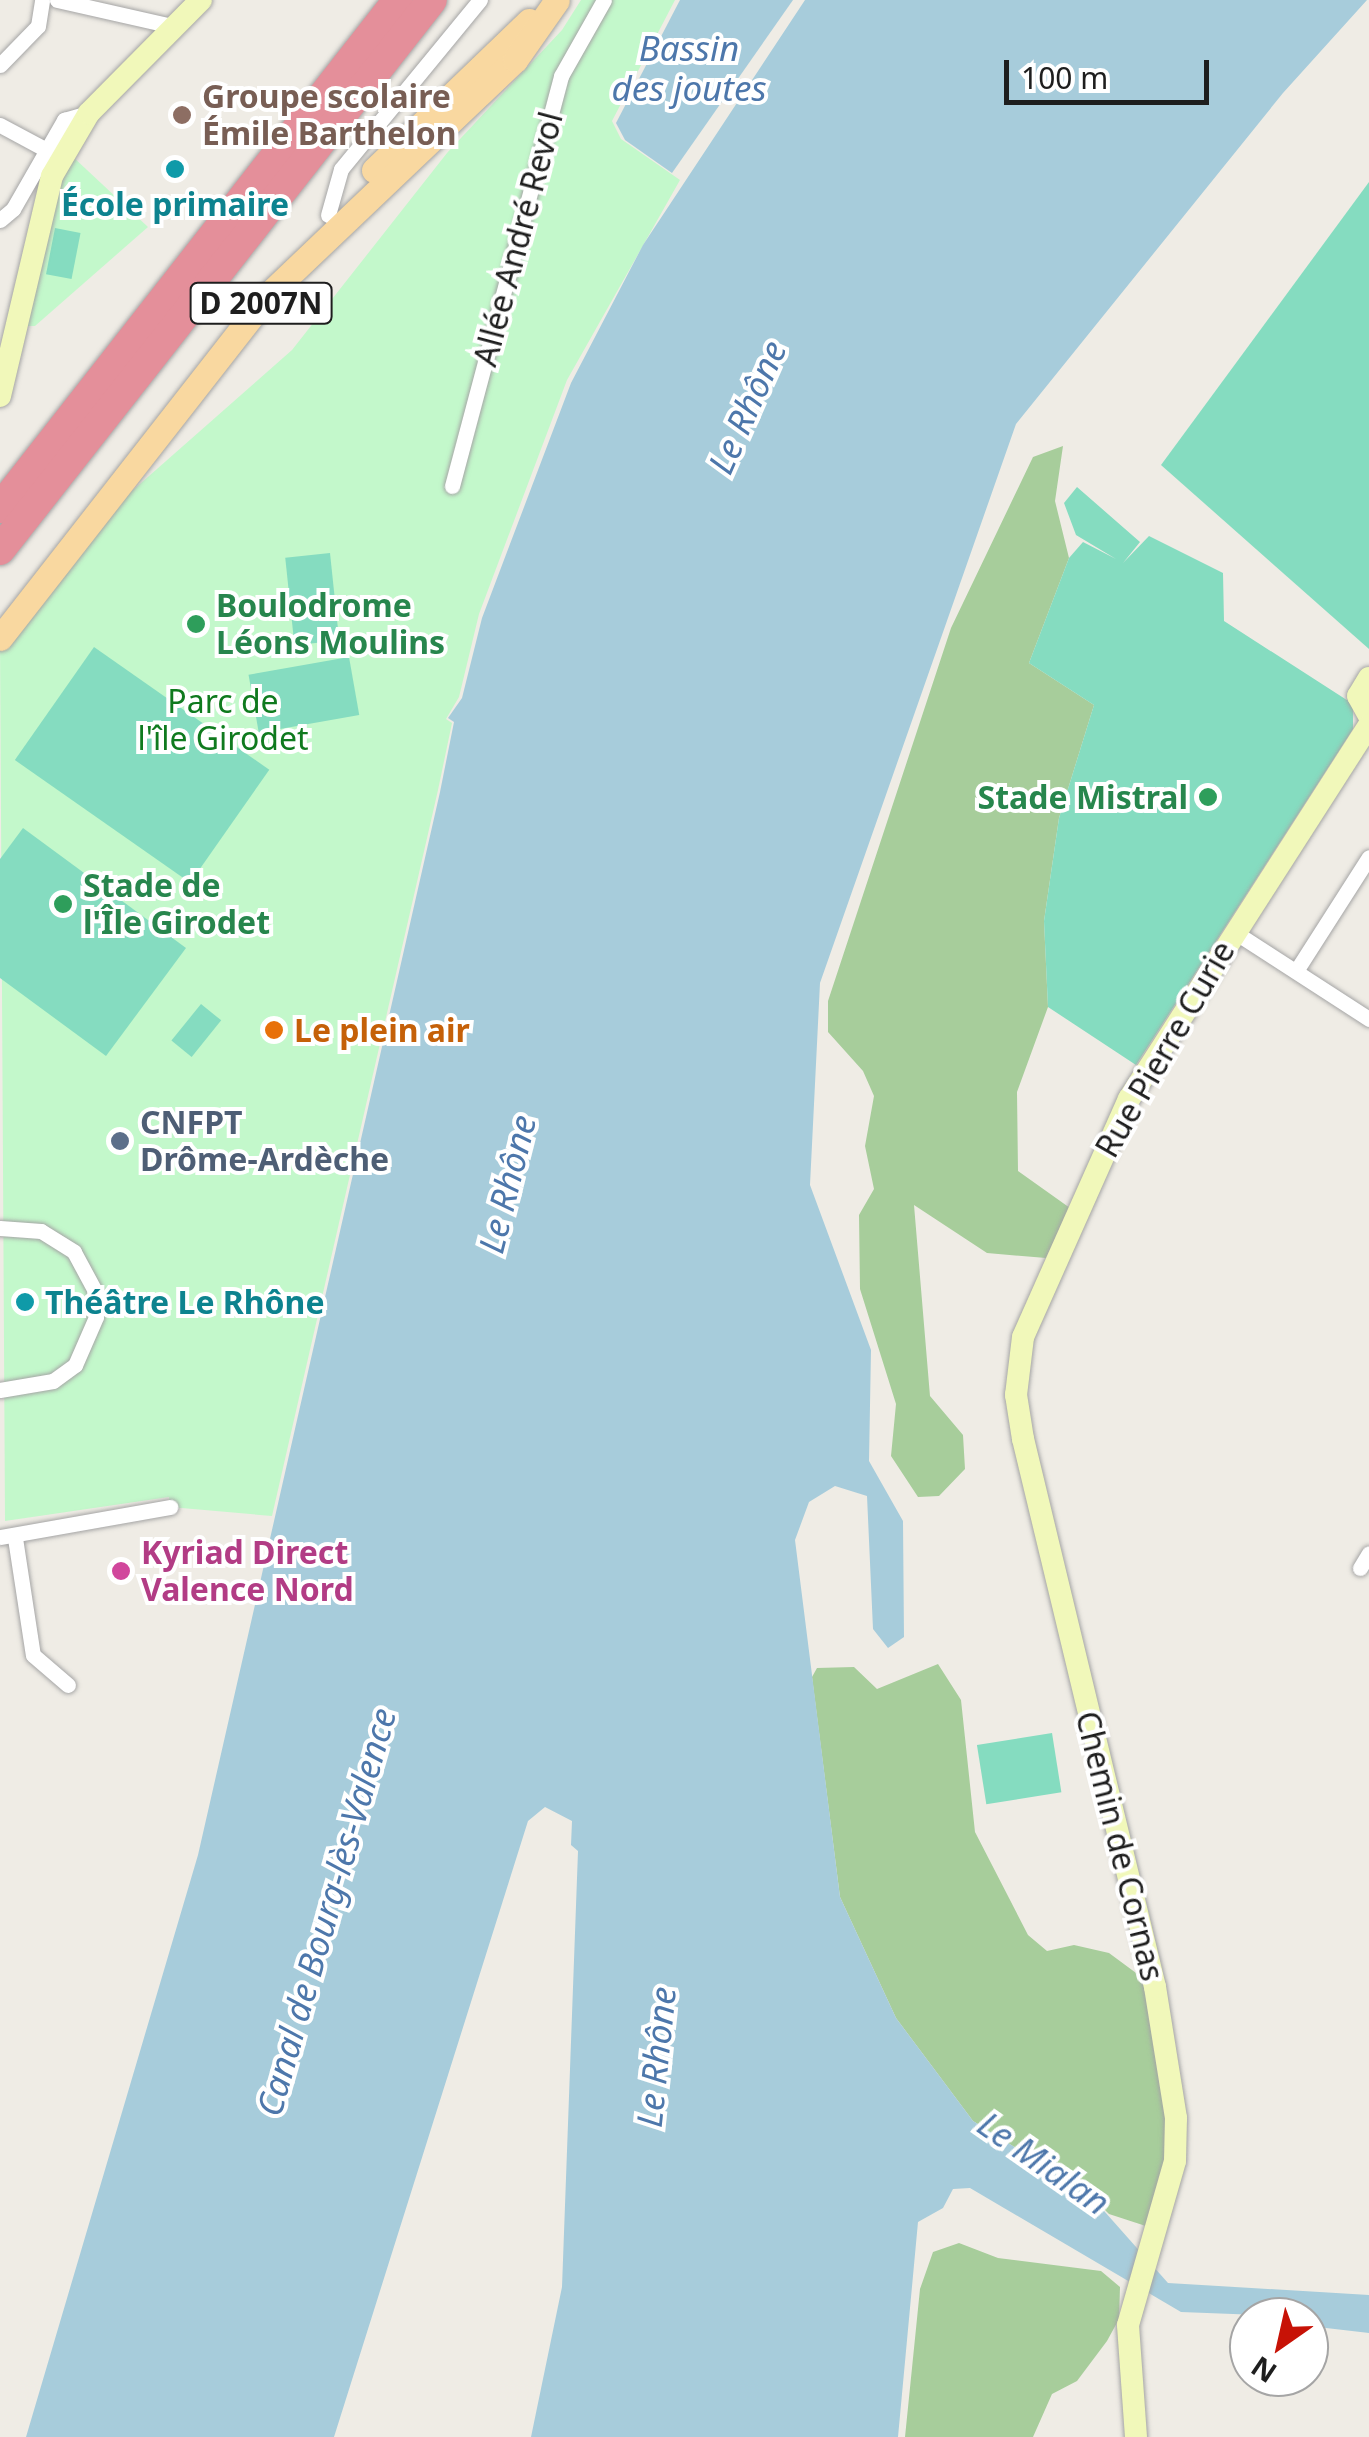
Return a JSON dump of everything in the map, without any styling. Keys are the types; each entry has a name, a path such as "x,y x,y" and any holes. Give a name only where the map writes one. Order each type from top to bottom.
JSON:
{"highway":[{"path":"0,508 398,0"},
{"path":"0,550 432,0"}],"main road":[{"name":"D 2007N","path":"0,612 256,285 554,0"},
{"name":"D 2007N","path":"0,638 268,295 515,60 554,0"}],"street":[{"path":"0,65 38,26 42,0"},
{"path":"57,0 172,26"},
{"path":"0,396 41,202 89,114 201,0"},
{"path":"328,216 340,169 480,0"},
{"name":"Allée André Revol","path":"452,486 562,76 604,0"},
{"path":"0,220 13,209 64,120 89,114"},
{"path":"0,125 45,149"},
{"path":"1364,722 1359,689 1369,678"},
{"name":"Rue Pierre Curie","path":"1023,1439 1016,1395 1023,1336 1053,1258 1129,1099 1364,722"},
{"path":"1296,971 1364,874 1369,856"},
{"path":"1233,931 1369,1019"},
{"path":"0,1228 42,1231 74,1252 95,1292 96,1317 75,1365 53,1381 0,1390"},
{"name":"Chemin de Cornas","path":"1023,1439 1155,1987 1172,2086 1176,2162 1128,2325 1136,2437"},
{"path":"68,1685 33,1654 7,1537 170,1507"},
{"path":"1360,1568 1369,1552"}],"green space":[{"name":"Parc de l'île Girodet","path":"581,0 675,0 612,121 621,139 680,180 567,380 479,614 459,697 446,719 452,723 438,790 272,1516 170,1507 169,1497 5,1521 0,638 65,550 292,350 447,153 562,30"},
{"path":"72,156 148,227 35,326 21,326 41,235"},
{"path":"1369,182 1369,649 1161,465"},
{"path":"55,228 81,233 72,279 46,274"},
{"path":"1063,446 1055,501 1069,558 1029,663 1094,705 1059,818 1044,921 1048,1007 1017,1092 1018,1171 1070,1208 1046,1258 987,1253 914,1205 930,1396 963,1435 965,1469 939,1496 918,1497 891,1456 896,1404 860,1289 859,1215 874,1189 865,1146 874,1096 863,1071 828,1032 828,1001 951,628 1033,457"},
{"path":"1077,487 1140,542 1123,563 1149,536 1223,573 1224,621 1353,704 1353,729 1136,1065 1048,1007 1044,921 1059,818 1094,705 1029,663 1069,558 1083,542 1116,559 1076,535 1064,503"},
{"path":"330,553 339,641 294,645 285,558"},
{"path":"94,647 269,770 190,883 15,760"},
{"path":"349,657 359,715 259,733 249,675"},
{"name":"Stade de l'Île Girodet","path":"23,828 186,948 106,1056 0,978 0,859"},
{"path":"201,1004 221,1020 192,1057 171,1041"},
{"path":"938,1664 961,1700 975,1832 1028,1935 1047,1951 1074,1945 1109,1953 1155,1987 1176,2118 1158,2230 1109,2214 1089,2194 973,2121 896,2018 840,1897 812,1677 817,1668 854,1667 877,1689"},
{"path":"1052,1733 1061,1792 986,1804 977,1745"},
{"path":"959,2243 998,2258 1101,2271 1120,2287 1119,2319 1107,2341 1077,2381 1052,2394 1033,2437 905,2437 920,2289 933,2252"}],"water":[{"name":"Bassin des joutes","path":"680,0 793,0 672,173 625,140 616,123"},
{"path":"805,0 1367,0 1283,93 1016,424 820,983 810,1185 871,1350 869,1461 903,1521 904,1637 888,1648 873,1629 867,1496 835,1486 809,1502 795,1540 840,1897 896,2018 973,2121 1089,2194 1168,2283 1369,2295 1369,2333 1329,2328 1329,2297 1229,2297 1229,2314 1181,2312 970,2188 953,2189 943,2208 918,2222 898,2437 531,2437 562,2287 578,1851 571,1845 572,1821 545,1807 528,1821 334,2437 26,2437 198,1855 440,792 454,722 448,718 462,698 482,618 571,383 643,245"}],"place":[{"name":"Groupe scolaire Émile Barthelon","path":"182,115"},
{"name":"École primaire","path":"175,169"},
{"name":"Boulodrome Léons Moulins","path":"196,624"},
{"name":"Stade Mistral","path":"1208,797"},
{"name":"Stade de l'Île Girodet","path":"63,904"},
{"name":"Le plein air","path":"274,1030"},
{"name":"CNFPT Drôme-Ardèche","path":"120,1141"},
{"name":"Théâtre Le Rhône","path":"25,1302"},
{"name":"Kyriad Direct Valence Nord","path":"121,1571"}],"water label":[{"name":"Le Rhône","path":"747,407"},
{"name":"Le Rhône","path":"507,1184"},
{"name":"Canal de Bourg-lès-Valence","path":"326,1912"},
{"name":"Le Rhône","path":"656,2057"},
{"name":"Le Mialan","path":"1044,2163"}]}
